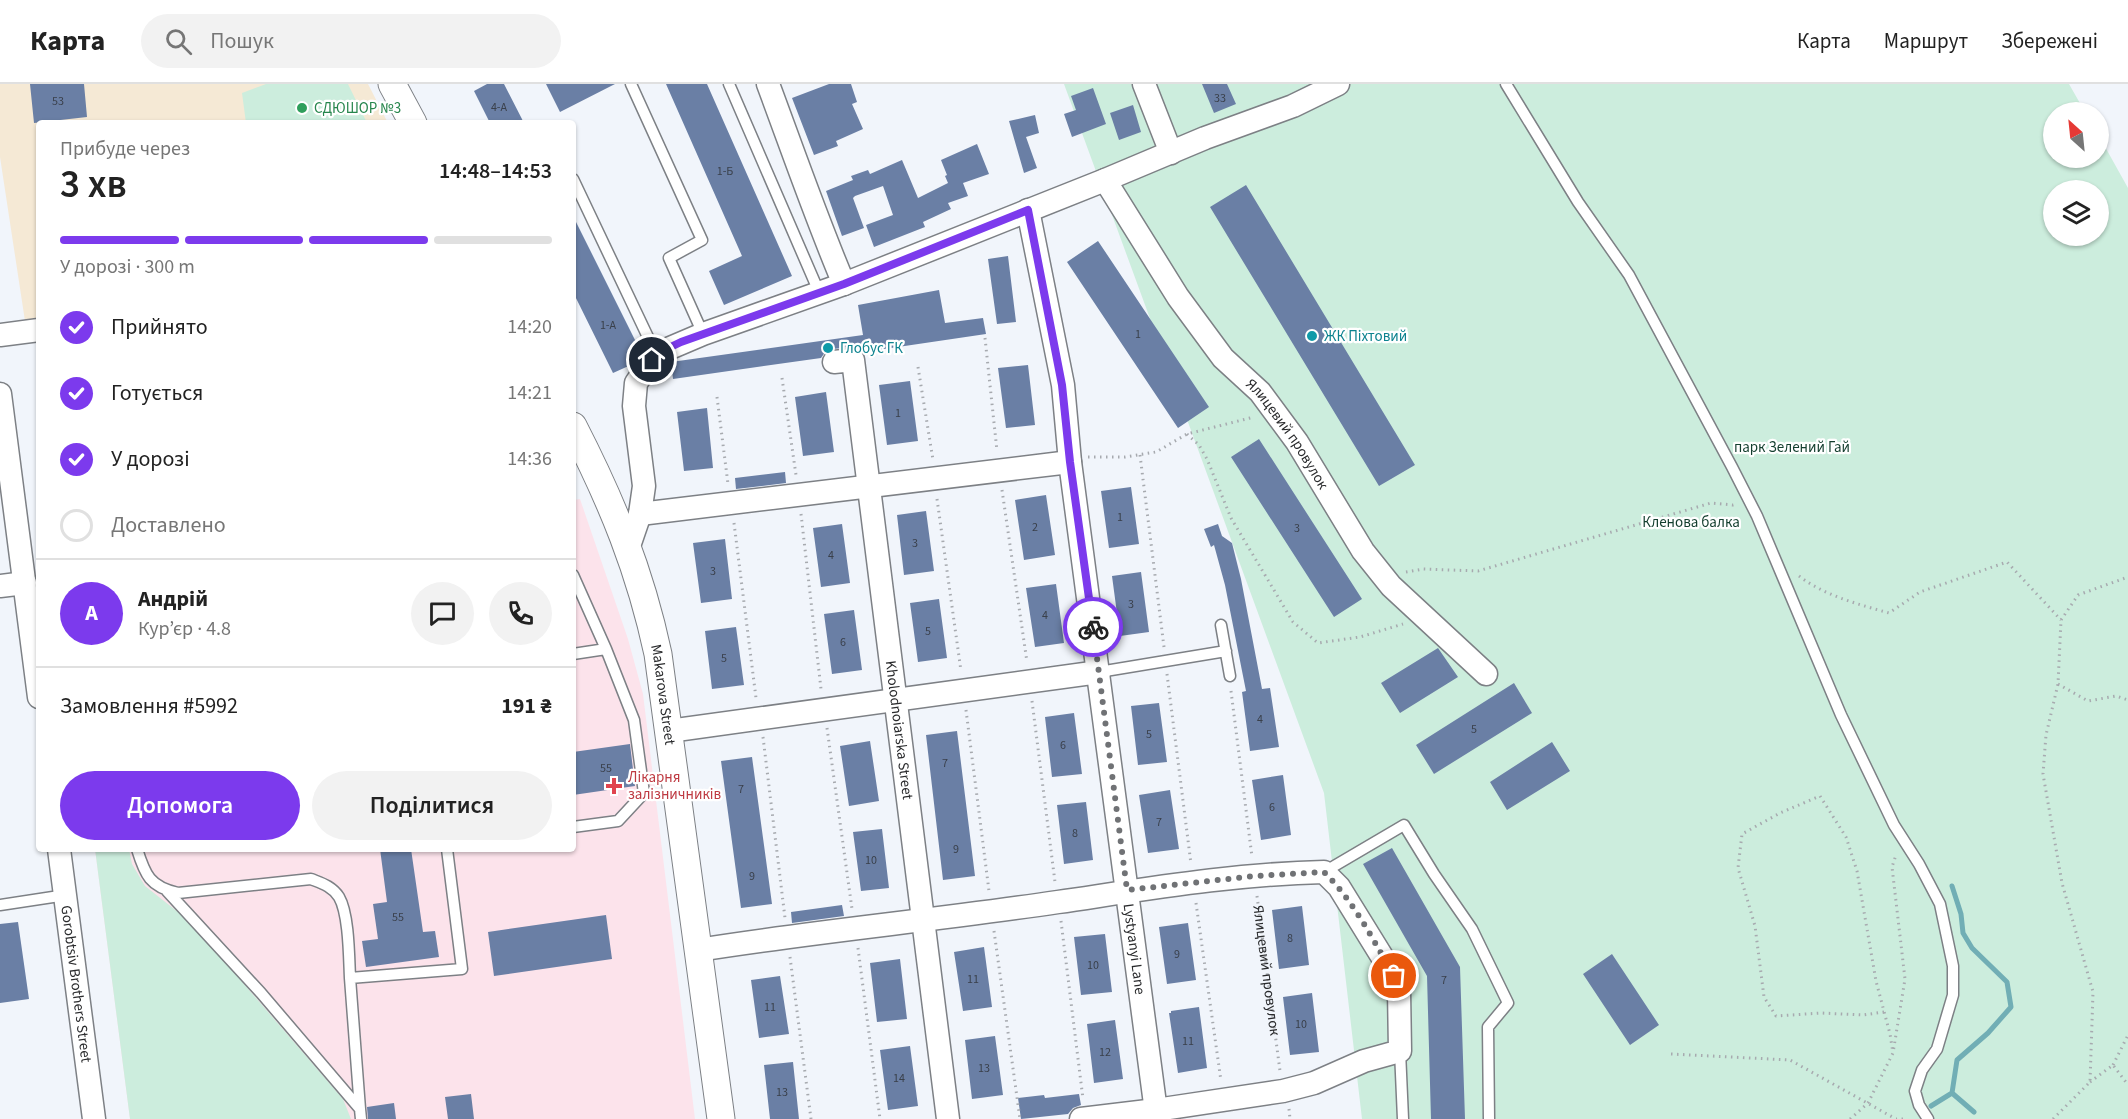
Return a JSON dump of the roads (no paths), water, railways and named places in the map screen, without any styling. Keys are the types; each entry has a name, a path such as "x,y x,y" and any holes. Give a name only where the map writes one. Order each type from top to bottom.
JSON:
{"street":[{"path":"392,84 410,120"},
{"path":"1144,84 1171,153"},
{"path":"628,549 640,514 644,486 634,395 636,383 656,354 703,334 844,284 1171,153 1316,90 1338,84"},
{"path":"772,85 822,231 844,284"},
{"name":"Ялицевий провулок","path":"1105,180 1178,297 1223,358 1260,392 1297,442 1363,551 1383,576 1486,674"},
{"name":"Lystyanyi Lane","path":"1028,210 1062,385 1070,462 1157,1115"},
{"path":"0,335 36,330"},
{"name":"Kholodnoiarska Street","path":"834,362 853,360 948,1119"},
{"path":"0,394 32,582 36,648"},
{"name":"Makarova Street","path":"576,432 600,479 628,549 654,636 662,674 721,1119"},
{"path":"640,514 1070,462"},
{"path":"0,586 32,582"},
{"path":"669,731 1099,672"},
{"name":"Gorobtsiv Brothers Street","path":"59,852 94,1119"},
{"path":"698,950 1058,902 1193,881 1324,872 1339,887 1394,976 1399,990 1400,1051 1364,1061 1314,1083 1282,1091 1224,1100 1157,1115 1080,1119"}],"lane":[{"path":"631,84 702,240 669,258 703,334"},
{"path":"729,84 819,292"},
{"path":"1506,84 1578,202 1629,275 1748,500 1841,715 1894,825 1919,864 1940,904 1953,966 1953,994 1937,1049 1922,1070 1915,1091 1919,1106 1928,1119"},
{"path":"576,185 656,354"},
{"path":"576,582 634,720 644,793 618,821 576,827"},
{"path":"1221,625 1230,676"},
{"path":"576,654 606,649"},
{"path":"1099,672 1226,651"},
{"path":"1324,872 1404,825 1472,929 1508,1003 1488,1027 1489,1119"},
{"path":"138,852 146,874 154,884 167,891 261,993 361,1114"},
{"path":"350,978 462,969 447,852"},
{"path":"167,891 189,893 310,879 326,885 339,897 346,924 361,1114"},
{"path":"0,905 66,895"},
{"path":"1400,1051 1403,1119"}],"waterway":[{"path":"1931,1106 1952,1093 1957,1060 1988,1033 2011,1007 2007,982 1972,948 1963,933 1961,914 1952,886"},
{"path":"1952,1093 1974,1112"}],"place":[{"name":"СДЮШОР №3","path":"302,108"},
{"name":"ЖК Піхтовий","path":"1312,336"},
{"name":"Глобус ГК","path":"828,348"},
{"name":"Лікарня залізничників","path":"614,786"}],"park label":[{"name":"парк Зелений Гай","path":"1792,447"},
{"name":"Кленова балка","path":"1691,522"}]}
